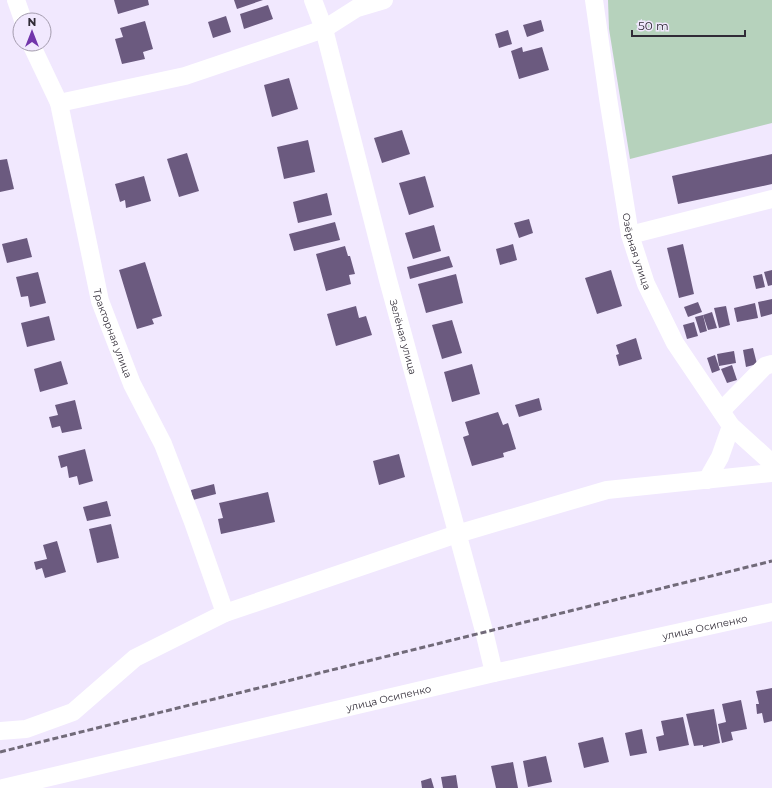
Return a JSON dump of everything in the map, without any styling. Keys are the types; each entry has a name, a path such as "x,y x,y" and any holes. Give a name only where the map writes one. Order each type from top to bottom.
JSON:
{"street":[{"path":"16,0 20,12"},
{"name":"Зелёная улица","path":"313,0 324,29 388,280 484,631 494,673"},
{"path":"59,104 185,76 324,29 357,8 384,0"},
{"name":"Озёрная улица","path":"594,0 630,234 646,284 675,342 731,426 772,463"},
{"name":"Тракторная улица","path":"35,52 59,104 100,301 132,384 163,444 193,522 225,613"},
{"path":"630,234 772,199"},
{"path":"721,411 766,366 772,364"},
{"path":"707,480 720,457 731,426"},
{"path":"0,731 26,729 73,712 135,658 225,613 457,534 607,490 772,473"},
{"name":"улица Осипенко","path":"5,788 494,673 772,612"}],"green space":[{"path":"608,0 772,0 772,123 630,159 609,29"}],"building":[{"path":"114,0 148,0 149,5 118,14"},
{"path":"234,0 263,0 237,9"},
{"path":"268,5 273,19 244,29 240,14"},
{"path":"226,16 231,32 213,38 208,22"},
{"path":"541,20 544,31 527,37 523,25"},
{"path":"145,21 153,49 143,52 145,59 122,64 115,39 123,37 120,28"},
{"path":"508,30 512,44 499,48 495,34"},
{"path":"522,47 523,52 542,47 549,70 519,79 511,51"},
{"path":"289,78 298,109 272,117 264,85"},
{"path":"402,130 410,154 382,163 374,138"},
{"path":"308,140 315,172 284,179 277,147"},
{"path":"187,153 199,191 179,197 167,159"},
{"path":"772,154 772,184 678,204 672,176"},
{"path":"7,159 14,189 0,192 0,160"},
{"path":"144,176 151,201 126,208 125,200 120,202 115,184"},
{"path":"425,176 434,207 409,215 399,183"},
{"path":"327,193 332,215 298,223 293,202"},
{"path":"529,219 533,233 519,238 514,223"},
{"path":"335,222 340,240 294,251 289,234"},
{"path":"434,225 441,251 413,259 405,233"},
{"path":"27,238 32,257 7,263 2,244"},
{"path":"513,244 517,260 500,265 496,249"},
{"path":"683,244 694,294 679,298 667,248"},
{"path":"345,246 348,256 350,256 355,274 349,275 351,284 326,291 316,254"},
{"path":"449,256 453,267 410,279 407,267"},
{"path":"145,262 162,316 152,319 154,324 137,329 119,270"},
{"path":"611,270 622,306 597,314 585,278"},
{"path":"772,270 772,285 768,286 764,272"},
{"path":"38,272 46,303 30,307 28,296 21,297 16,277"},
{"path":"456,274 463,303 426,313 418,284"},
{"path":"762,274 765,287 756,289 753,276"},
{"path":"772,299 772,314 761,317 758,302"},
{"path":"698,302 702,312 688,317 684,307"},
{"path":"755,303 758,318 737,322 734,308"},
{"path":"356,306 359,318 366,316 372,335 336,346 327,314"},
{"path":"726,306 730,325 719,328 714,308"},
{"path":"712,312 717,328 708,330 703,315"},
{"path":"703,315 707,331 700,333 695,317"},
{"path":"49,316 55,340 27,347 21,323"},
{"path":"452,320 462,353 442,359 432,325"},
{"path":"694,322 698,336 687,339 683,325"},
{"path":"636,338 642,359 619,366 616,355 619,354 616,345"},
{"path":"753,348 757,364 746,367 743,350"},
{"path":"734,351 736,363 719,366 717,354"},
{"path":"715,355 720,370 712,373 707,358"},
{"path":"61,361 68,384 40,392 34,369"},
{"path":"472,364 480,394 452,402 444,372"},
{"path":"732,365 737,380 727,383 721,369"},
{"path":"539,398 542,410 519,417 515,405"},
{"path":"75,400 82,429 62,433 60,426 52,428 49,417 58,415 55,405"},
{"path":"498,412 503,425 508,423 516,449 503,453 504,457 472,466 463,437 469,435 465,422"},
{"path":"85,449 93,481 79,485 77,476 69,478 67,466 61,468 58,456"},
{"path":"399,454 405,477 379,485 373,461"},
{"path":"214,484 216,494 193,500 191,490"},
{"path":"268,492 275,522 221,534 218,519 223,518 219,503"},
{"path":"107,501 111,516 87,521 83,507"},
{"path":"111,524 119,558 97,563 89,529"},
{"path":"57,541 66,572 45,578 42,568 36,570 34,562 47,559 43,545"},
{"path":"772,688 772,721 764,723 762,713 757,714 756,704 759,704 756,691"},
{"path":"741,700 747,729 731,732 733,740 722,743 718,724 726,722 722,704"},
{"path":"714,709 720,743 703,747 703,745 694,746 686,714"},
{"path":"683,717 689,745 659,751 656,737 664,735 661,721"},
{"path":"642,729 647,753 630,756 625,733"},
{"path":"603,737 609,762 584,768 578,743"},
{"path":"546,756 552,782 528,787 523,761"},
{"path":"513,762 518,788 496,788 491,766"},
{"path":"456,775 458,788 443,788 441,777"},
{"path":"431,778 434,788 422,788 421,781"}],"railway":[{"path":"0,752 772,561"}]}
